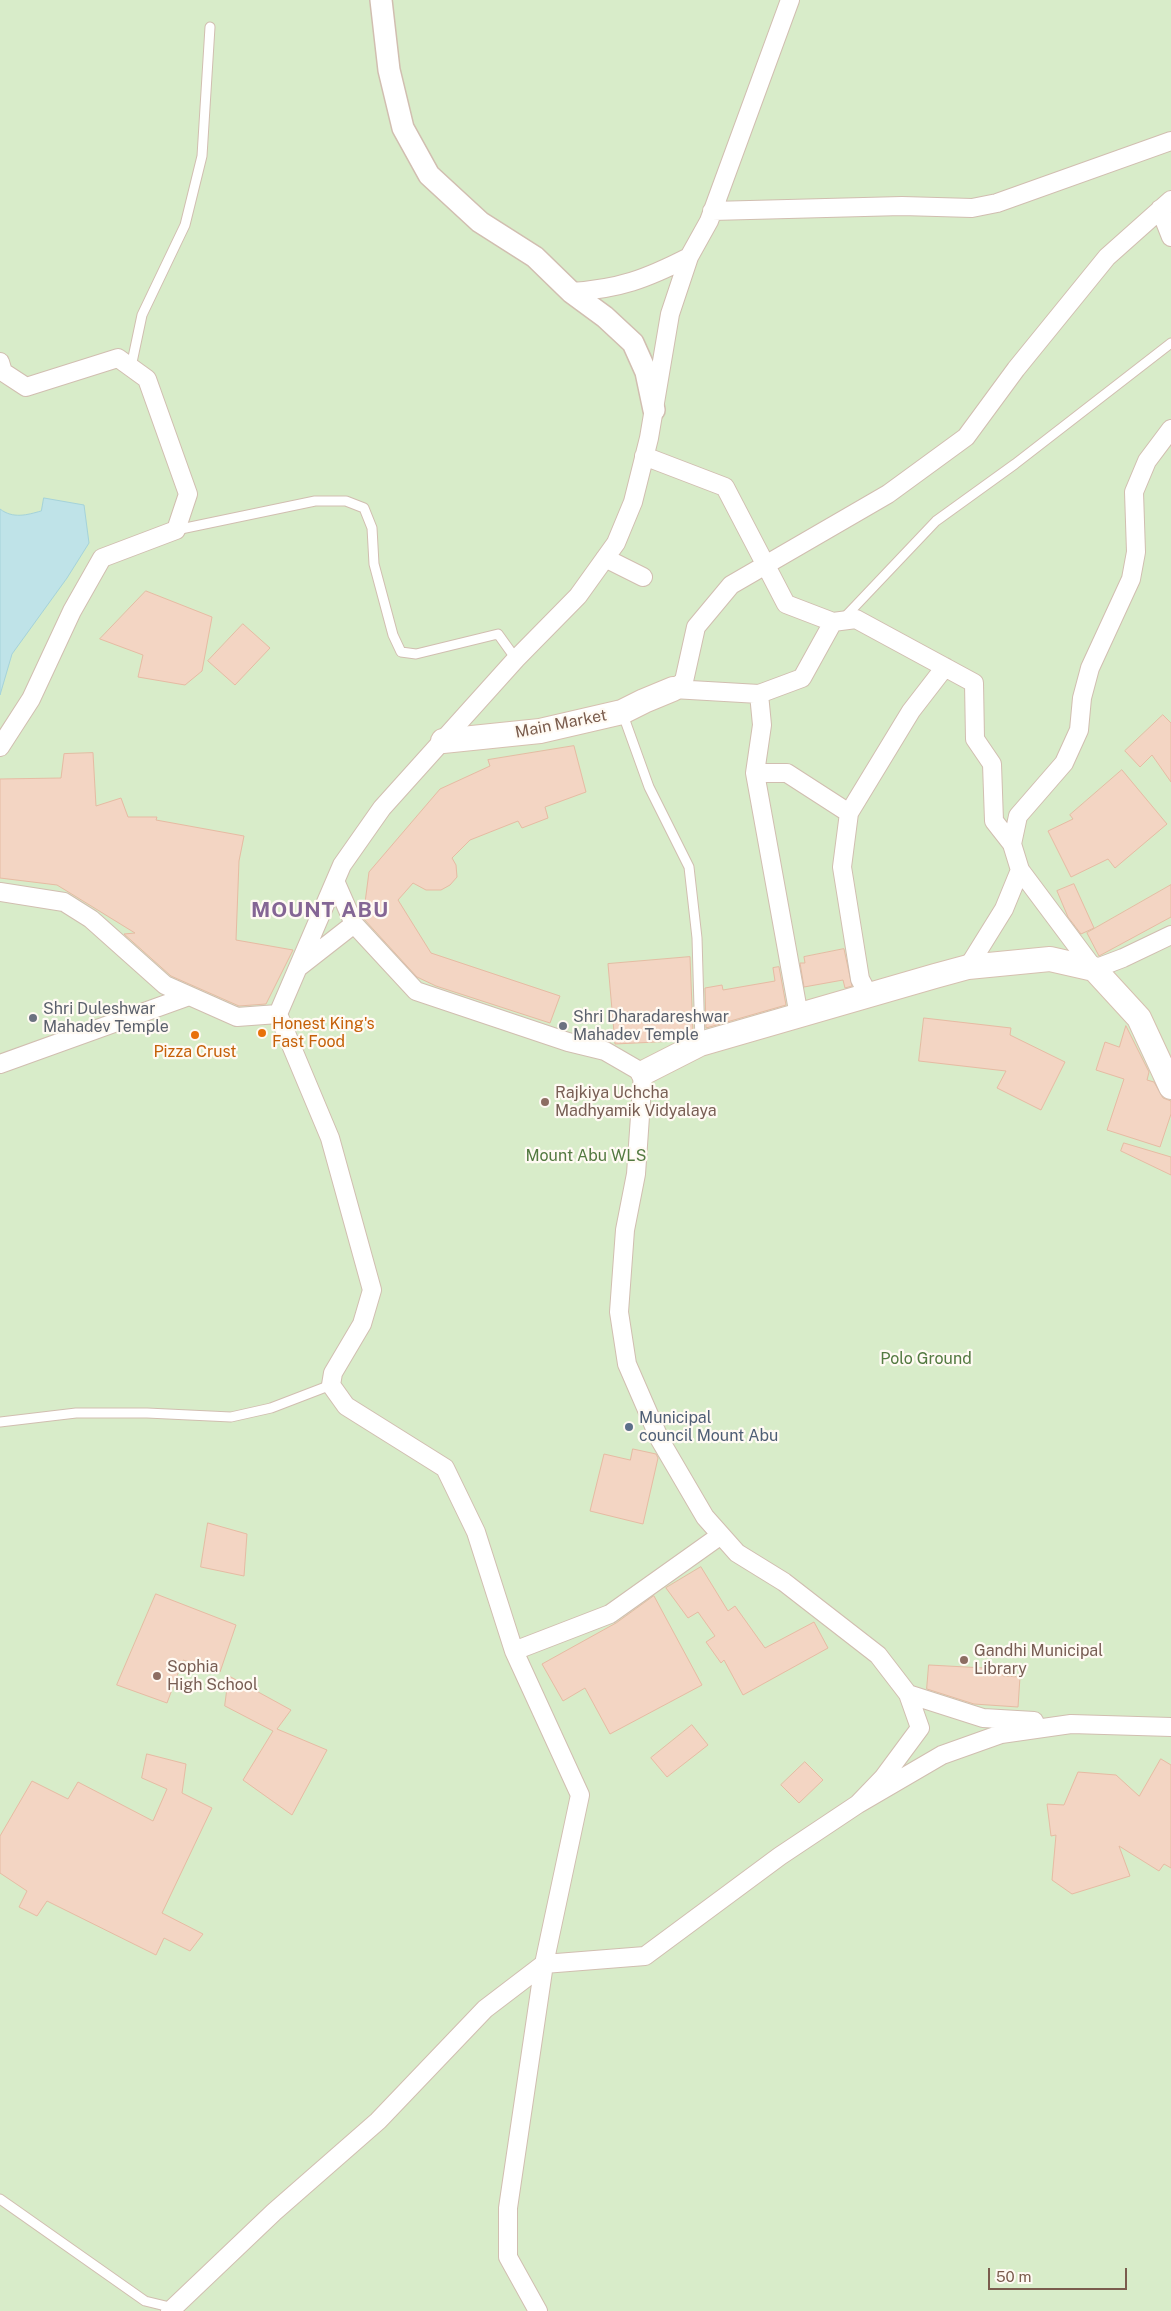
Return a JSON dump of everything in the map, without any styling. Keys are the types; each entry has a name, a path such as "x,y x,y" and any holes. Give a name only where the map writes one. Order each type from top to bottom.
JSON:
{"main road":[{"name":"Main Market","path":"444,742 540,731 622,712 644,700 674,689"},
{"path":"643,1073 700,1044 968,967 1050,959 1094,969 1139,1018 1171,1087"}],"street":[{"path":"381,0 389,70 403,128 429,175 480,222 535,257 571,292 605,317 633,343 646,372 654,410"},
{"path":"538,2311 508,2257 508,2208 544,1964 580,1795 514,1651 476,1532 445,1468 346,1406 331,1385 333,1373 362,1324 372,1290 330,1138 278,1014 336,883 342,865 382,808 444,742 516,659 578,596 616,542 633,502 644,456 654,410 670,314 689,257 712,211 790,0"},
{"path":"712,211 902,206 972,208 997,203 1171,141"},
{"path":"1166,205 1171,237"},
{"path":"674,689 684,681 696,627 731,585 888,494 966,437 1016,369 1107,257 1166,205"},
{"path":"571,292 604,290 632,282 689,257"},
{"path":"0,362 3,372 26,387 118,358 132,367 147,378 188,494 176,530 102,558 72,611 31,699 0,747"},
{"path":"1012,844 1018,816 1064,763 1079,730 1082,698 1090,668 1131,579 1136,552 1134,492 1147,460 1171,429"},
{"path":"644,456 725,487 786,604 837,621 856,618 974,683 975,739 992,764 994,821 1012,844 1020,870 1094,969 1123,958 1171,935"},
{"path":"604,558 644,577"},
{"path":"674,689 759,694 802,678 837,621"},
{"path":"869,996 860,979 842,867 850,813 911,711 945,667"},
{"path":"759,694 762,726 755,773 799,1016"},
{"path":"755,773 787,773 850,813"},
{"path":"968,967 1004,909 1020,870"},
{"path":"336,883 354,924 416,991 568,1042 605,1051 643,1073 636,1174 625,1230 619,1312 627,1364 660,1440 705,1517 737,1553 784,1582 878,1655 908,1694 920,1728 883,1778 858,1804"},
{"path":"0,892 64,902 91,919 165,985 189,996 237,1017 278,1014"},
{"path":"297,968 354,924"},
{"path":"0,1064 189,996"},
{"path":"514,1651 610,1614 721,1535"},
{"path":"908,1694 983,1718 1171,1727"},
{"path":"172,2310 274,2212 378,2121 485,2010 544,1964 645,1956 780,1856 858,1804 942,1755 1001,1734 1077,1724"}],"lane":[{"path":"132,367 142,315 184,225 202,156 210,26"},
{"path":"837,621 936,521 1015,464 1171,344"},
{"path":"176,530 315,500 346,502 364,508 372,528 374,564 393,635 401,652 416,654 498,634 516,659"},
{"path":"622,712 649,787 689,867 698,938 700,1044"},
{"path":"0,1422 76,1413 147,1412 231,1416 271,1408 331,1385"},
{"path":"0,2200 145,2301 172,2310"}],"green space":[{"name":"Mount Abu WLS","path":"0,0 1171,0 1171,2311 0,2311"}],"water":[{"path":"44,498 84,505 89,543 67,578 12,654 0,695 0,509 15,515 25,515 41,511"}],"building":[{"path":"146,591 212,617 202,671 185,685 138,677 143,655 100,639"},
{"path":"243,624 270,648 235,685 208,661"},
{"path":"1163,715 1171,723 1171,782 1152,755 1140,767 1125,751"},
{"path":"574,746 586,792 545,807 548,818 522,828 518,821 470,840 452,858 456,865 457,877 450,885 441,890 426,890 413,883 398,900 431,953 560,996 550,1023 436,986 417,977 363,918 369,872 440,789 490,766 488,760"},
{"path":"93,753 96,806 121,798 128,817 157,817 156,820 244,836 239,861 236,940 293,950 266,1004 239,1006 171,976 124,934 135,933 57,885 0,878 0,779 61,778 64,754"},
{"path":"1122,770 1167,824 1115,868 1108,859 1071,877 1048,831 1073,819 1070,815"},
{"path":"1074,884 1094,928 1081,934 1068,917 1057,891"},
{"path":"1171,885 1171,917 1099,956 1087,933"},
{"path":"844,949 852,986 845,988 843,980 804,987 800,963 805,963 804,957"},
{"path":"690,957 693,1032 676,1041 615,1044 608,964"},
{"path":"779,967 786,1005 706,1028 705,988 722,985 723,990 775,981 773,968"},
{"path":"924,1018 1011,1028 1010,1035 1065,1062 1041,1110 997,1088 1006,1071 919,1061"},
{"path":"1126,1026 1149,1072 1147,1080 1154,1082 1163,1098 1171,1101 1171,1114 1160,1147 1107,1130 1124,1079 1096,1070 1105,1042 1119,1047"},
{"path":"1124,1143 1171,1157 1171,1175 1121,1151"},
{"path":"633,1449 656,1454 658,1458 643,1524 590,1511 604,1454 630,1460"},
{"path":"208,1523 247,1534 244,1576 201,1567"},
{"path":"701,1567 728,1611 735,1606 765,1648 814,1622 828,1648 743,1695 724,1660 721,1663 706,1642 715,1636 698,1612 688,1618 666,1588"},
{"path":"156,1594 236,1625 220,1672 183,1660 167,1703 117,1685"},
{"path":"654,1596 702,1685 610,1734 585,1688 563,1701 542,1664 616,1623"},
{"path":"929,1665 1003,1669 1003,1676 1020,1677 1018,1707 974,1704 927,1689"},
{"path":"229,1676 291,1710 277,1729 327,1750 292,1815 243,1780 273,1731 225,1706"},
{"path":"692,1725 708,1745 667,1777 651,1758"},
{"path":"147,1754 186,1764 182,1793 212,1808 162,1913 203,1934 190,1951 164,1938 156,1955 47,1901 37,1916 19,1907 27,1891 0,1873 0,1836 32,1781 68,1799 78,1782 153,1821 167,1789 142,1778"},
{"path":"1161,1759 1171,1765 1171,1868 1164,1864 1159,1871 1119,1846 1130,1876 1072,1894 1052,1880 1056,1835 1051,1836 1047,1804 1064,1805 1078,1772 1116,1775 1139,1796"},
{"path":"805,1762 823,1780 799,1803 781,1785"}],"place":[{"name":"Shri Duleshwar Mahadev Temple","path":"33,1018"},
{"name":"Shri Dharadareshwar Mahadev Temple","path":"563,1026"},
{"name":"Honest King's Fast Food","path":"262,1033"},
{"name":"Pizza Crust","path":"195,1035"},
{"name":"Rajkiya Uchcha Madhyamik Vidyalaya","path":"545,1102"},
{"name":"Municipal council Mount Abu","path":"629,1427"},
{"name":"Gandhi Municipal Library","path":"964,1660"},
{"name":"Sophia High School","path":"157,1676"}],"district":[{"name":"MOUNT ABU","path":"320,911"}],"park label":[{"name":"Polo Ground","path":"926,1359"}]}
